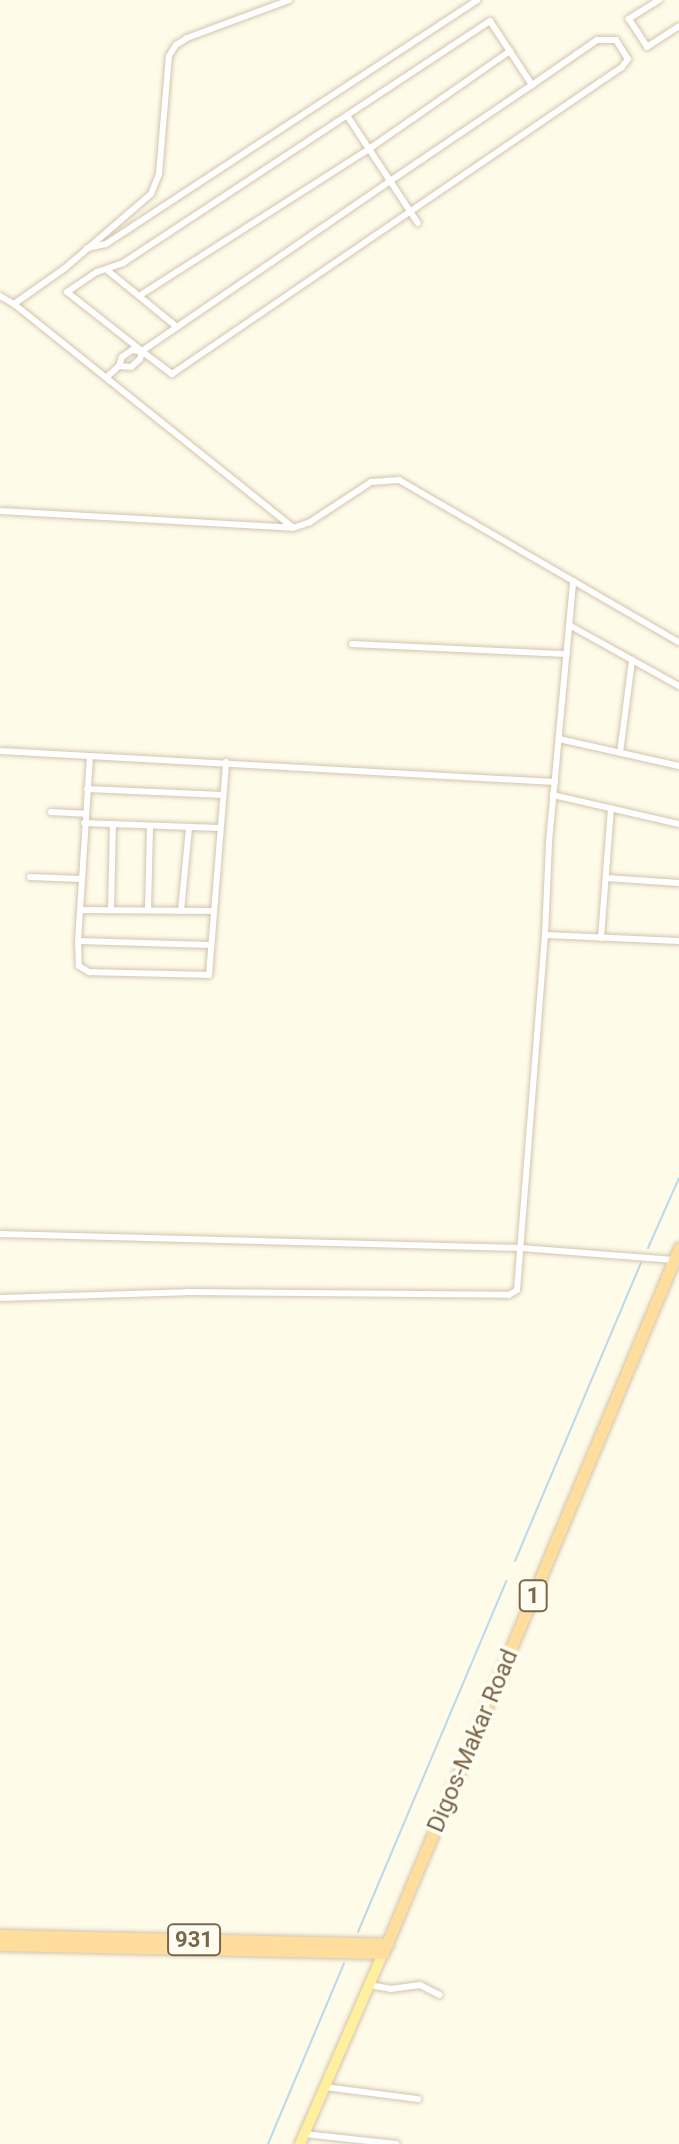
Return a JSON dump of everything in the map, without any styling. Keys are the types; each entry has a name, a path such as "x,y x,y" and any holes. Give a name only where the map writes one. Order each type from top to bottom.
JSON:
{"highway":[{"name":"Digos-Makar Road","path":"386,1949 677,1254"},
{"name":"931","path":"0,1935 386,1949"},
{"name":"931","path":"0,1945 386,1949"}],"main road":[{"name":"Digos-Makar Road","path":"302,2139 386,1949"}],"street":[{"path":"14,304 145,200 157,184 169,56 176,45 187,38 289,0"},
{"path":"87,248 106,244 477,0"},
{"path":"659,0 647,3 629,19 647,47 679,26"},
{"path":"107,377 119,366 122,357 132,350 142,351 604,38 616,40 628,59 622,67 172,374 142,351 67,292 97,272 107,270 348,117 490,21 532,85"},
{"path":"139,296 369,149 510,51"},
{"path":"348,117 418,223"},
{"path":"107,270 177,327"},
{"path":"0,296 107,377 293,528"},
{"path":"0,511 293,528 310,522 371,482 391,479 406,483 679,642"},
{"path":"0,1298 186,1292 509,1295 517,1290 553,795 573,581"},
{"path":"569,625 679,686"},
{"path":"352,644 567,654"},
{"path":"620,753 632,660"},
{"path":"559,739 679,766"},
{"path":"0,751 555,782"},
{"path":"90,756 78,941 79,966 89,972 204,977 211,973 212,911 226,762"},
{"path":"87,789 223,795"},
{"path":"553,795 679,824"},
{"path":"601,938 611,808"},
{"path":"51,812 85,814"},
{"path":"84,823 219,828"},
{"path":"111,910 113,824"},
{"path":"148,910 150,826"},
{"path":"181,911 189,828"},
{"path":"30,877 81,879"},
{"path":"606,878 679,883"},
{"path":"80,910 212,911"},
{"path":"545,935 679,941"},
{"path":"78,941 210,945"},
{"path":"0,1234 677,1254"},
{"path":"369,1985 391,1989 420,1985 440,1995"},
{"path":"325,2087 418,2099"},
{"path":"302,2139 396,2144"}],"waterway":[{"path":"648,1248 679,1178"},
{"path":"515,1561 641,1263"},
{"path":"358,1932 506,1581"},
{"path":"268,2144 344,1963"}]}
